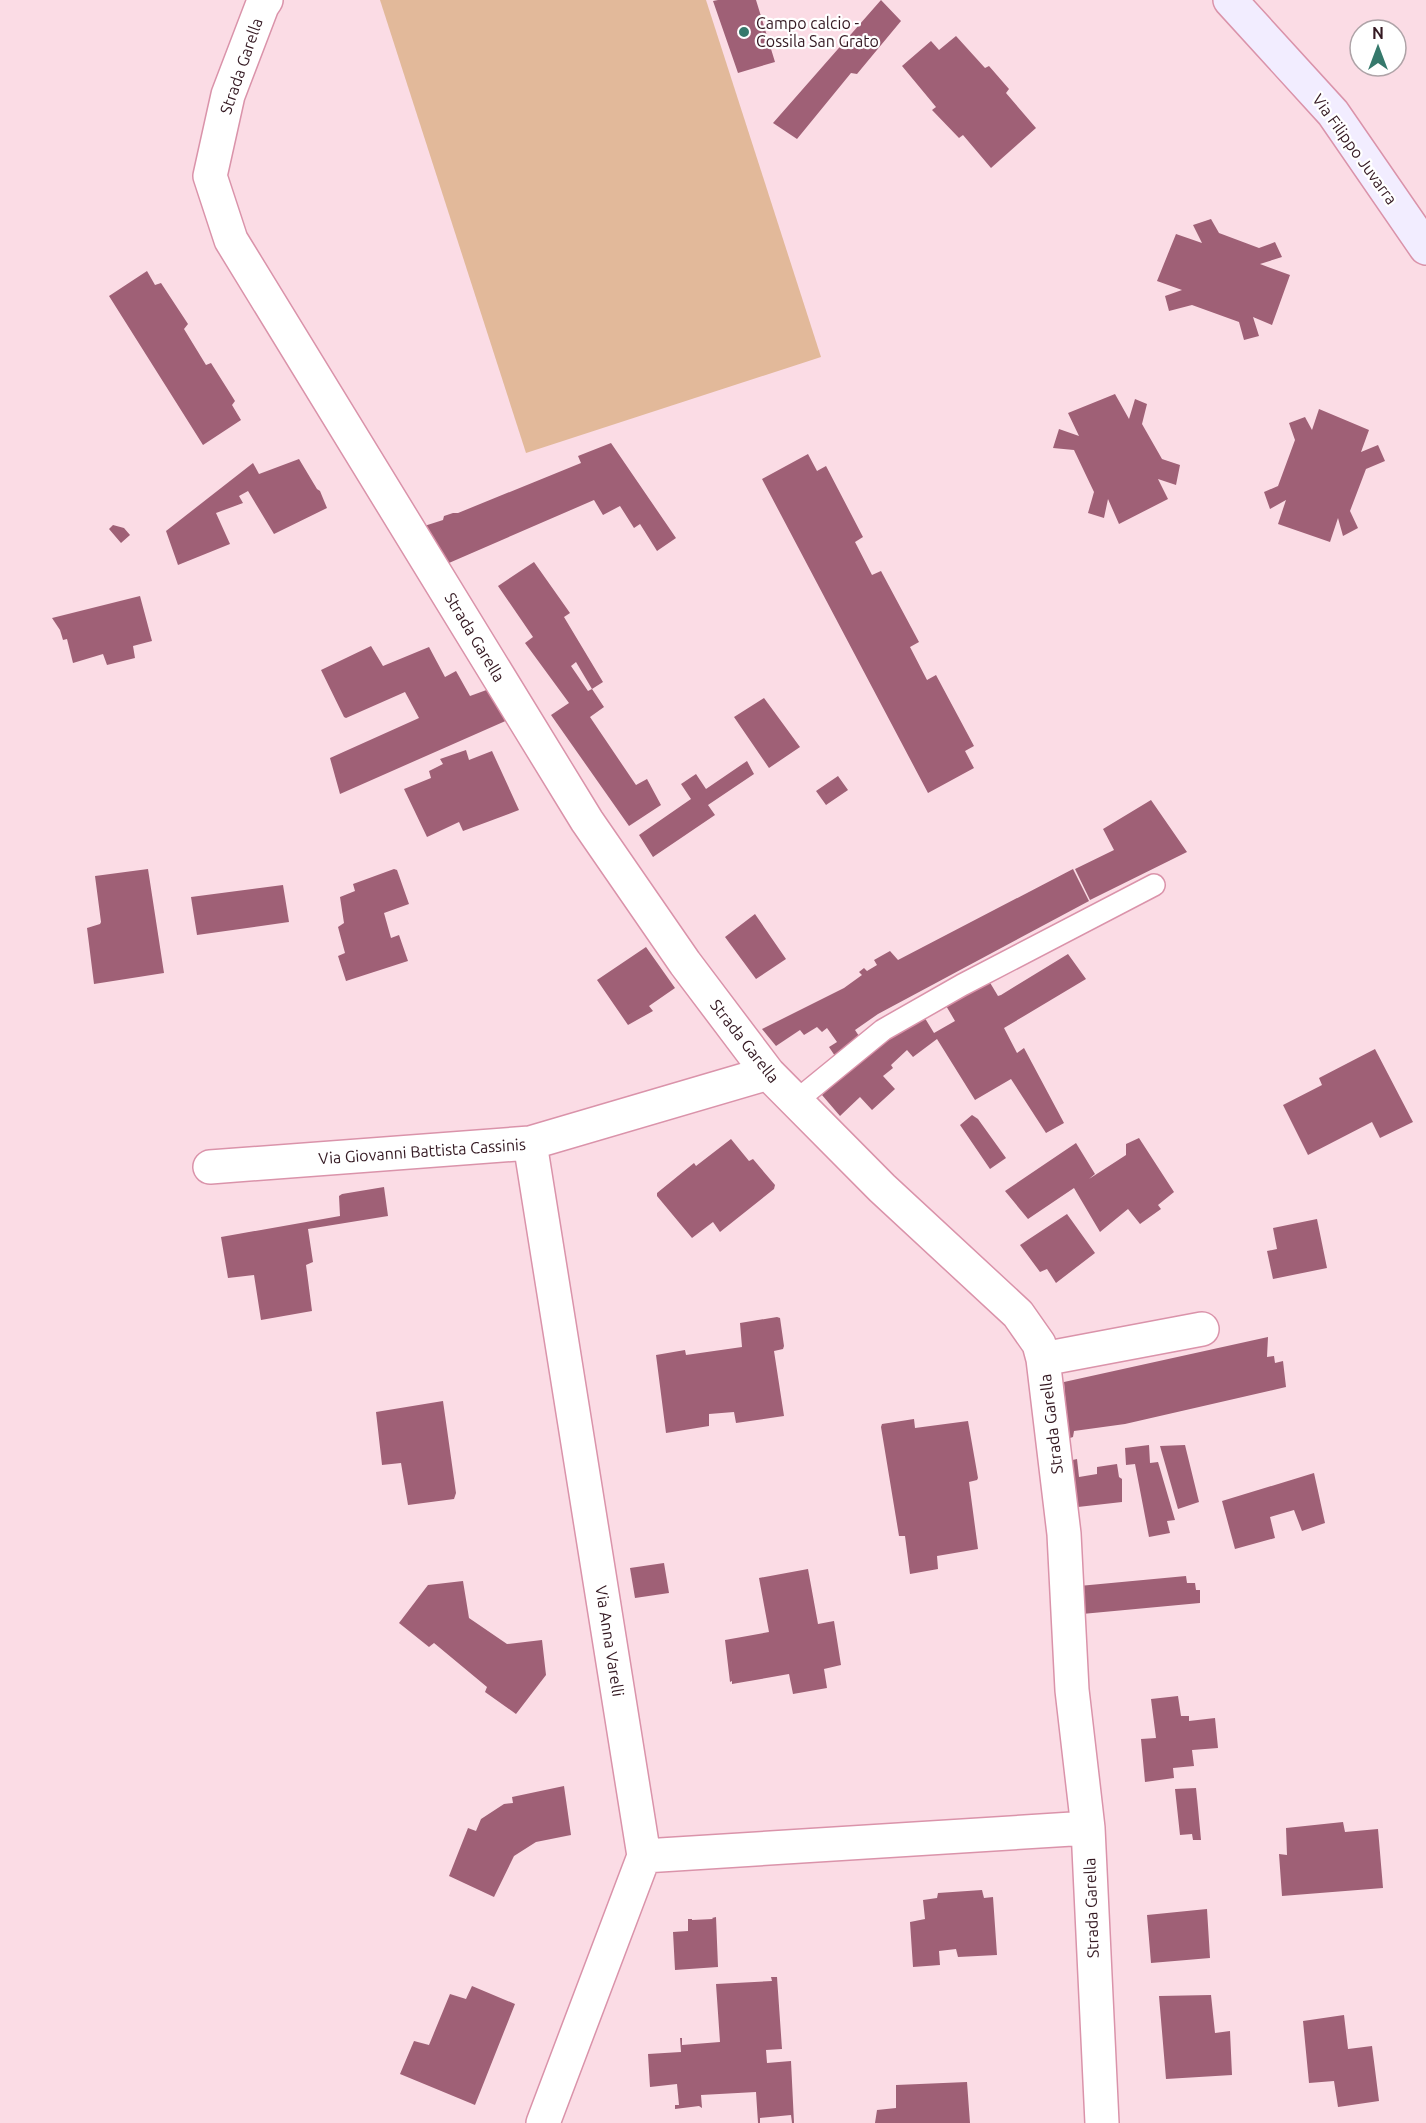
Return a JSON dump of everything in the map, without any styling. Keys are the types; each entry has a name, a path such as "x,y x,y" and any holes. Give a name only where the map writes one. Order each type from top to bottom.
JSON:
{"main road":[{"name":"Via Filippo Juvarra","path":"1230,0 1333,113 1426,248"}],"street":[{"name":"Strada Garella","path":"266,0 228,95 210,176 231,240 587,821 685,963 768,1073 882,1188 1018,1314 1040,1344 1064,1533 1072,1690 1088,1828 1102,2123"},
{"name":"Via Giovanni Battista Cassinis","path":"210,1167 530,1143 768,1073"},
{"name":"Via Anna Varelli","path":"530,1143 644,1856 543,2123"},
{"path":"1043,1359 1202,1329"},
{"path":"644,1856 1088,1828"}],"lane":[{"path":"796,1101 884,1030 962,985 1154,885"}],"shaded area":[{"path":"380,0 706,0 821,357 526,453"}],"building":[{"name":"Campo calcio - Cossila San Grato","path":"756,0 775,62 738,73 713,1"},
{"path":"881,0 901,21 857,74 851,73 797,139 773,123"},
{"path":"956,36 985,68 989,66 1009,89 1006,93 1036,128 991,168 963,135 959,138 932,110 936,107 902,66 931,41 939,50"},
{"path":"1211,219 1219,233 1259,248 1275,242 1282,257 1260,264 1290,275 1272,325 1253,317 1259,336 1244,340 1239,322 1192,305 1169,311 1165,296 1182,290 1157,281 1176,234 1202,243 1193,225"},
{"path":"147,271 155,285 161,283 188,324 184,329 206,365 211,363 235,401 232,405 241,420 203,445 109,296"},
{"path":"1115,394 1129,419 1135,399 1147,404 1142,424 1162,459 1180,465 1176,485 1158,479 1168,499 1119,524 1108,499 1104,518 1088,513 1094,492 1074,450 1053,448 1059,429 1079,436 1068,413"},
{"path":"1319,409 1369,430 1361,452 1378,445 1385,461 1366,469 1350,511 1358,528 1343,536 1338,518 1330,542 1278,524 1286,500 1270,509 1264,492 1278,486 1295,440 1289,423 1305,417 1312,430"},
{"path":"611,443 676,538 657,551 640,524 634,528 620,506 603,515 594,500 442,566 418,528 443,520 444,516 458,513 581,463 578,456"},
{"path":"808,454 817,471 826,466 863,537 855,542 872,575 881,571 919,642 910,647 927,680 936,675 974,746 965,751 974,768 928,793 762,479"},
{"path":"299,459 320,491 327,508 274,534 248,491 239,496 243,503 216,513 230,544 178,565 166,531 253,463 259,474"},
{"path":"113,525 124,528 130,535 121,543 109,529"},
{"path":"534,562 570,613 564,617 603,682 592,689 604,707 590,717 636,785 647,779 661,805 629,826 551,715 569,703 525,643 533,637 498,586","holes":["576,662 592,689 588,691 571,666"]},
{"path":"140,596 152,641 133,646 135,658 107,665 103,654 73,663 67,639 63,640 52,618"},
{"path":"371,646 383,666 429,647 445,677 456,671 470,696 492,688 512,718 340,794 330,758 419,718 405,692 344,717 321,670"},
{"path":"764,698 800,747 769,768 734,717"},
{"path":"466,750 469,760 492,751 519,810 463,831 459,822 427,837 404,789 431,778 429,771 443,764 440,759"},
{"path":"747,761 754,774 708,805 715,815 653,857 639,835 691,799 681,784 696,774 706,789"},
{"path":"838,776 848,790 826,805 816,791"},
{"path":"1151,800 1187,852 1090,900 1075,869 1114,850 1103,829"},
{"path":"148,869 164,973 94,984 87,928 101,922 95,876"},
{"path":"394,869 397,870 409,904 384,913 391,938 399,935 408,961 346,981 338,956 345,953 338,927 344,923 340,897 355,891 353,884"},
{"path":"1073,869 1089,901 878,1014 855,1030 859,1036 835,1056 829,1047 837,1042 827,1028 822,1032 817,1027 804,1035 800,1030 776,1046 762,1029 844,988 862,975 859,972 864,968 867,971 877,965 874,960 890,951 898,960"},
{"path":"283,885 289,922 197,935 191,897"},
{"path":"755,914 786,959 756,979 725,937"},
{"path":"646,947 675,988 649,1006 653,1011 628,1025 597,980"},
{"path":"1068,954 1086,979 1004,1028 1017,1053 1024,1048 1064,1123 1046,1133 1011,1079 975,1100 937,1039 913,1057 907,1050 891,1065 893,1068 883,1076 895,1089 872,1110 860,1097 840,1116 822,1095 891,1032 923,1015 934,1033 955,1021 945,1004 989,981 998,996 1001,995"},
{"path":"1375,1049 1413,1122 1380,1138 1372,1122 1308,1155 1283,1105 1322,1085 1319,1078"},
{"path":"972,1115 978,1119 1006,1158 990,1169 960,1125"},
{"path":"1139,1138 1174,1192 1158,1205 1161,1209 1140,1224 1128,1209 1100,1232 1074,1188 1028,1219 1005,1191 1076,1143 1095,1174 1089,1179 1126,1155 1126,1144"},
{"path":"731,1139 749,1161 753,1159 775,1185 774,1189 720,1232 713,1222 692,1238 657,1196 657,1193 694,1163 696,1166"},
{"path":"384,1187 388,1216 308,1229 313,1262 306,1265 312,1311 261,1320 254,1275 228,1278 221,1237 340,1216 339,1196 342,1194"},
{"path":"1067,1214 1095,1253 1056,1283 1047,1269 1040,1272 1020,1245"},
{"path":"1317,1219 1327,1268 1273,1279 1267,1251 1277,1249 1273,1228"},
{"path":"780,1318 784,1346 783,1349 774,1351 784,1416 736,1423 734,1412 709,1414 709,1426 666,1433 656,1355 685,1350 686,1355 742,1347 740,1323"},
{"path":"1268,1337 1267,1357 1274,1356 1275,1363 1283,1361 1286,1387 1125,1424 1074,1431 1073,1437 1061,1441 1068,1433 1064,1382"},
{"path":"443,1401 456,1493 454,1499 408,1505 401,1463 382,1465 376,1412"},
{"path":"914,1419 915,1428 968,1421 978,1478 969,1482 978,1549 937,1556 938,1569 910,1574 905,1536 899,1536 881,1427 882,1424"},
{"path":"1149,1445 1150,1463 1158,1462 1175,1520 1167,1521 1170,1533 1149,1537 1135,1464 1126,1465 1125,1448"},
{"path":"1185,1445 1199,1502 1178,1509 1160,1446"},
{"path":"1077,1459 1079,1477 1097,1474 1097,1467 1117,1464 1119,1477 1122,1479 1122,1502 1069,1508 1064,1462"},
{"path":"1314,1473 1325,1523 1302,1531 1294,1510 1270,1517 1275,1538 1235,1549 1222,1501"},
{"path":"664,1563 669,1593 635,1598 630,1568"},
{"path":"808,1569 818,1624 834,1621 841,1665 824,1669 827,1688 793,1694 789,1674 732,1684 725,1640 769,1632 759,1578"},
{"path":"1186,1576 1187,1583 1195,1583 1196,1590 1200,1590 1200,1603 1082,1614 1079,1586"},
{"path":"463,1581 469,1618 507,1644 542,1640 546,1675 516,1714 485,1692 487,1687 434,1643 429,1647 399,1623 428,1585"},
{"path":"1178,1696 1181,1716 1189,1716 1189,1721 1215,1718 1218,1748 1192,1750 1194,1766 1173,1768 1174,1778 1145,1782 1141,1739 1156,1738 1151,1699"},
{"path":"564,1786 571,1835 536,1842 514,1856 494,1897 449,1876 468,1828 476,1831 481,1819 504,1804 513,1803 512,1797"},
{"path":"1196,1788 1201,1840 1193,1840 1192,1834 1180,1835 1175,1789"},
{"path":"1343,1822 1345,1832 1378,1829 1383,1888 1282,1896 1279,1854 1287,1855 1286,1828"},
{"path":"982,1890 984,1898 993,1897 997,1955 958,1957 956,1949 939,1951 940,1965 913,1967 910,1922 925,1919 923,1900 937,1898 938,1893"},
{"path":"1207,1909 1210,1958 1151,1963 1147,1915"},
{"path":"716,1917 718,1967 675,1970 673,1932 688,1931 688,1919"},
{"path":"771,1977 777,1977 782,2049 766,2050 767,2063 791,2061 794,2123 792,2123 791,2115 760,2118 760,2123 758,2123 756,2092 701,2095 702,2108 699,2106 675,2109 675,2105 679,2105 677,2084 650,2087 648,2054 681,2052 680,2038 682,2038 682,2045 720,2042 716,1984 772,1981"},
{"path":"472,1986 515,2004 475,2105 400,2074 414,2041 429,2045 450,1994 466,1999"},
{"path":"1211,1995 1215,2033 1230,2031 1232,2075 1166,2079 1159,1996"},
{"path":"1344,2015 1348,2049 1372,2046 1379,2101 1338,2107 1334,2081 1309,2083 1303,2021"},
{"path":"967,2082 970,2123 875,2123 877,2110 896,2108 896,2085"}],"place":[{"name":"Campo calcio - Cossila San Grato","path":"744,32"}]}
